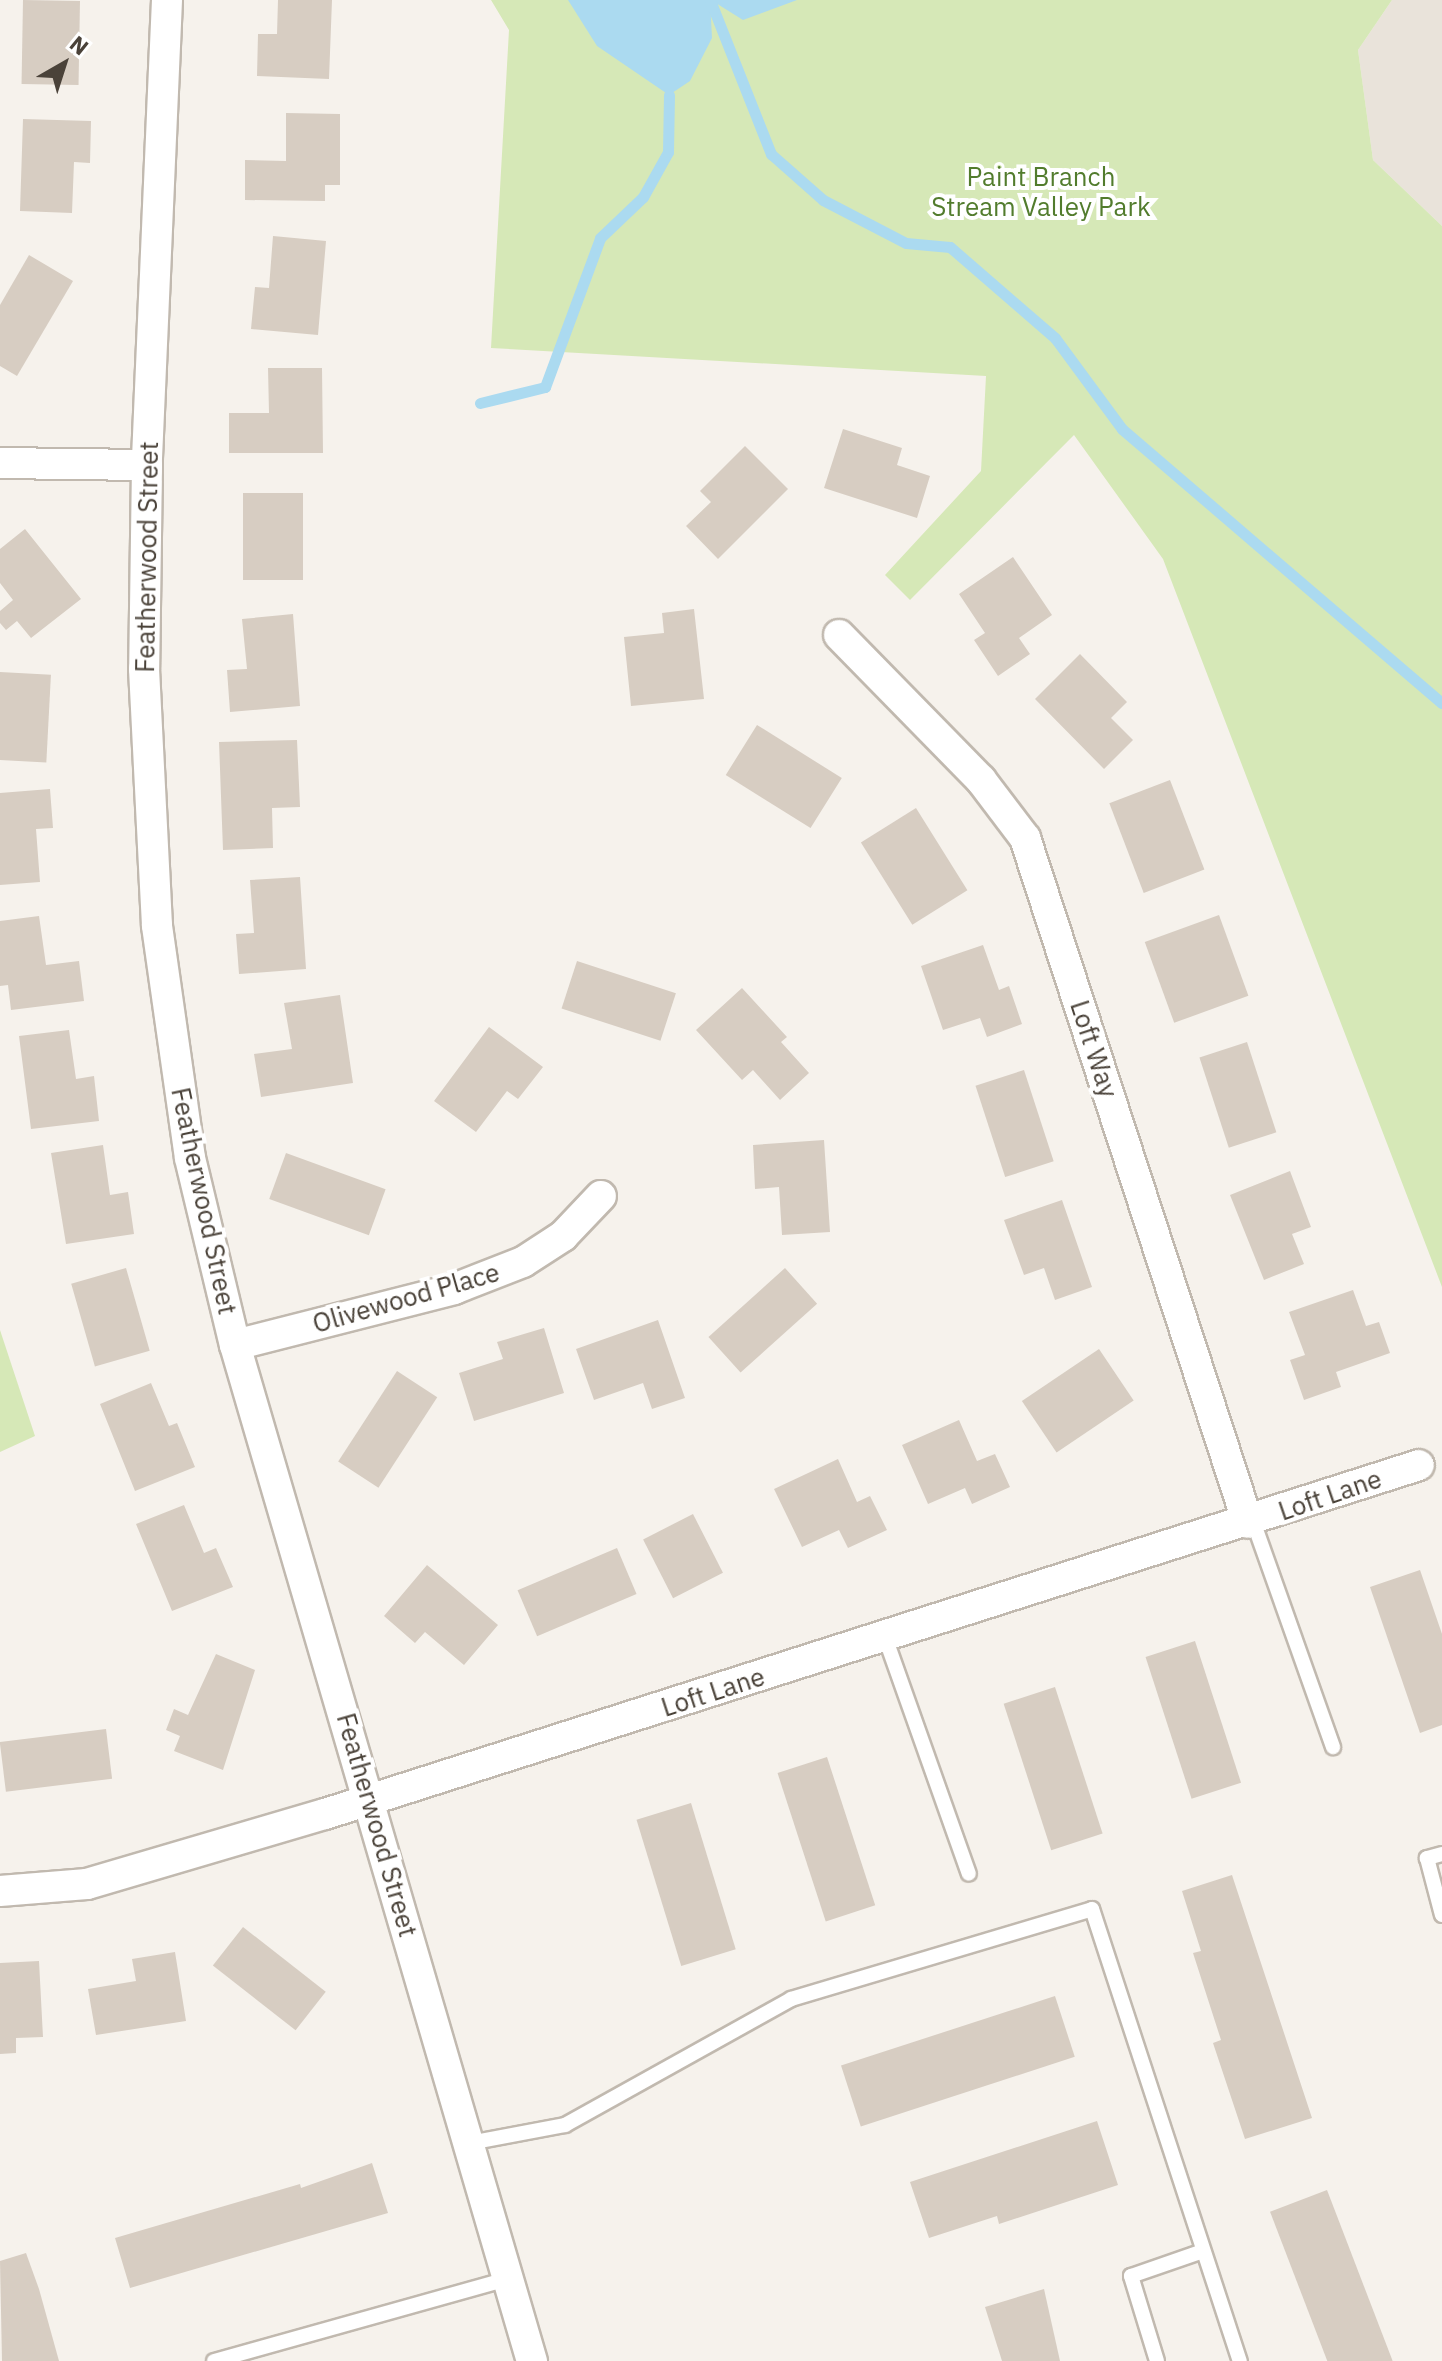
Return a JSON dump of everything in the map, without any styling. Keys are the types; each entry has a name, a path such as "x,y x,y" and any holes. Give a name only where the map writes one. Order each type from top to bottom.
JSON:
{"street":[{"name":"Featherwood Street","path":"167,0 147,465 144,669 157,926 190,1158 235,1345 371,1800 532,2361"},
{"path":"0,463 147,465"},
{"name":"Loft Way","path":"839,635 981,780 1025,838 1250,1522"},
{"name":"Olivewood Place","path":"235,1345 454,1289 523,1262 563,1236 601,1196"},
{"name":"Loft Lane","path":"0,1891 87,1884 371,1800 1250,1522 1419,1465"}],"lane":[{"path":"1250,1522 1333,1747"},
{"path":"885,1637 969,1874"},
{"path":"1442,1854 1427,1858 1442,1915"},
{"path":"469,2143 565,2125 791,1999 1092,1909 1240,2361"},
{"path":"1157,2361 1131,2276 1203,2251"},
{"path":"214,2361 508,2279"}],"shaded area":[{"path":"1392,0 1442,0 1442,226 1373,160 1358,50"}],"green space":[{"name":"Paint Branch Stream Valley Park","path":"491,0 1392,0 1358,50 1373,160 1442,226 1442,1287 1163,559 1074,435 910,600 885,575 981,471 986,376 491,348 509,30"},
{"path":"0,1330 35,1436 0,1452"}],"water":[{"path":"568,0 710,0 712,38 690,81 669,95 597,46"},
{"path":"711,0 797,0 743,20"}],"building":[{"path":"23,0 80,1 79,85 22,84"},
{"path":"278,0 332,0 329,79 257,76 258,34 277,34"},
{"path":"286,113 340,114 340,185 325,185 325,201 245,200 245,160 286,161"},
{"path":"23,119 91,121 90,163 74,162 72,213 20,211"},
{"path":"273,236 326,241 318,335 251,329 255,287 269,288"},
{"path":"29,255 73,281 17,376 0,366 0,305"},
{"path":"268,368 322,368 323,453 229,453 229,413 269,413"},
{"path":"843,429 902,448 897,465 930,476 917,518 824,488"},
{"path":"745,446 788,489 718,559 686,526 711,502 700,491"},
{"path":"243,493 303,493 303,580 243,580"},
{"path":"25,529 81,599 31,638 17,621 6,630 0,623 0,611 13,600 0,583 0,549"},
{"path":"1013,557 1052,615 1019,638 1030,654 998,676 974,640 985,633 959,594"},
{"path":"694,609 704,699 631,706 624,637 664,633 662,613"},
{"path":"293,614 300,706 230,712 227,670 247,669 242,619"},
{"path":"1080,654 1127,702 1111,718 1133,740 1104,769 1035,699"},
{"path":"0,672 51,675 46,763 0,760"},
{"path":"757,725 842,778 811,828 726,775"},
{"path":"297,740 300,807 272,808 273,848 223,850 219,742"},
{"path":"1170,780 1204,870 1144,893 1109,803"},
{"path":"50,789 53,828 36,829 40,882 0,885 0,793"},
{"path":"916,808 967,890 912,925 861,842"},
{"path":"300,877 306,969 239,974 236,934 254,933 250,880"},
{"path":"1219,915 1248,996 1174,1023 1145,942"},
{"path":"39,916 46,965 79,961 84,1001 11,1010 8,985 0,986 0,921"},
{"path":"983,945 999,990 1009,986 1022,1024 987,1037 980,1018 943,1030 921,966"},
{"path":"577,961 676,993 660,1041 562,1009"},
{"path":"742,988 787,1037 781,1042 809,1073 780,1100 753,1070 742,1080 696,1030"},
{"path":"340,995 353,1083 261,1097 254,1054 292,1049 284,1003"},
{"path":"489,1027 543,1067 518,1099 507,1091 476,1132 434,1101"},
{"path":"69,1030 76,1079 94,1076 99,1121 31,1129 19,1036"},
{"path":"1247,1042 1276,1132 1229,1148 1199,1057"},
{"path":"1024,1070 1054,1161 1005,1177 975,1086"},
{"path":"824,1140 830,1232 782,1235 779,1187 755,1189 753,1145"},
{"path":"103,1145 110,1195 128,1192 134,1234 66,1244 51,1153"},
{"path":"286,1153 386,1189 369,1235 269,1199"},
{"path":"1290,1171 1311,1227 1292,1234 1304,1264 1264,1280 1230,1195"},
{"path":"1062,1200 1092,1287 1055,1300 1044,1268 1024,1275 1004,1220"},
{"path":"126,1268 150,1351 95,1366 71,1284"},
{"path":"785,1268 817,1304 741,1373 708,1337"},
{"path":"1353,1290 1366,1326 1379,1322 1390,1353 1336,1372 1341,1387 1304,1400 1290,1360 1305,1355 1289,1312"},
{"path":"658,1320 685,1398 652,1409 643,1383 594,1400 576,1349"},
{"path":"544,1328 564,1393 474,1421 459,1373 503,1359 497,1342"},
{"path":"1099,1349 1134,1400 1057,1452 1022,1401"},
{"path":"397,1371 437,1397 378,1488 338,1462"},
{"path":"151,1383 169,1426 177,1423 195,1467 135,1491 100,1404"},
{"path":"959,1420 977,1461 995,1454 1010,1487 972,1504 965,1488 928,1504 902,1445"},
{"path":"838,1459 857,1502 870,1496 887,1530 848,1548 839,1530 802,1547 774,1489"},
{"path":"184,1505 204,1553 216,1548 233,1587 172,1611 136,1524"},
{"path":"693,1514 723,1573 673,1598 643,1539"},
{"path":"617,1548 637,1594 537,1636 518,1590"},
{"path":"427,1565 498,1625 464,1665 425,1632 415,1643 384,1616"},
{"path":"1420,1570 1442,1634 1442,1725 1420,1733 1370,1587"},
{"path":"1195,1641 1241,1783 1192,1799 1146,1657"},
{"path":"216,1654 255,1670 223,1770 174,1751 180,1736 166,1730 174,1709 188,1715"},
{"path":"1055,1687 1103,1833 1051,1850 1004,1704"},
{"path":"106,1729 112,1779 6,1792 0,1742"},
{"path":"827,1757 875,1905 826,1921 778,1773"},
{"path":"691,1803 736,1949 681,1966 636,1820"},
{"path":"1232,1875 1312,2118 1245,2139 1213,2043 1221,2040 1193,1953 1201,1951 1182,1891"},
{"path":"243,1927 326,1992 296,2030 213,1966"},
{"path":"175,1952 186,2021 96,2035 88,1989 136,1981 132,1959"},
{"path":"39,1961 43,2037 16,2038 16,2053 0,2054 0,1963"},
{"path":"1055,1996 1075,2057 861,2126 841,2066"},
{"path":"1097,2121 1118,2185 999,2224 997,2216 929,2238 910,2182"},
{"path":"372,2163 388,2213 130,2288 115,2238 300,2184 301,2188"},
{"path":"1327,2190 1393,2361 1327,2361 1270,2212"},
{"path":"26,2253 59,2361 2,2361 0,2261"},
{"path":"1044,2289 1060,2361 1002,2361 985,2307"}],"waterway":[{"path":"710,0 771,154 823,200 906,243 950,247 1055,338 1122,429 1442,703"},
{"path":"480,403 545,387 600,238 643,197 668,152 669,95"}]}
